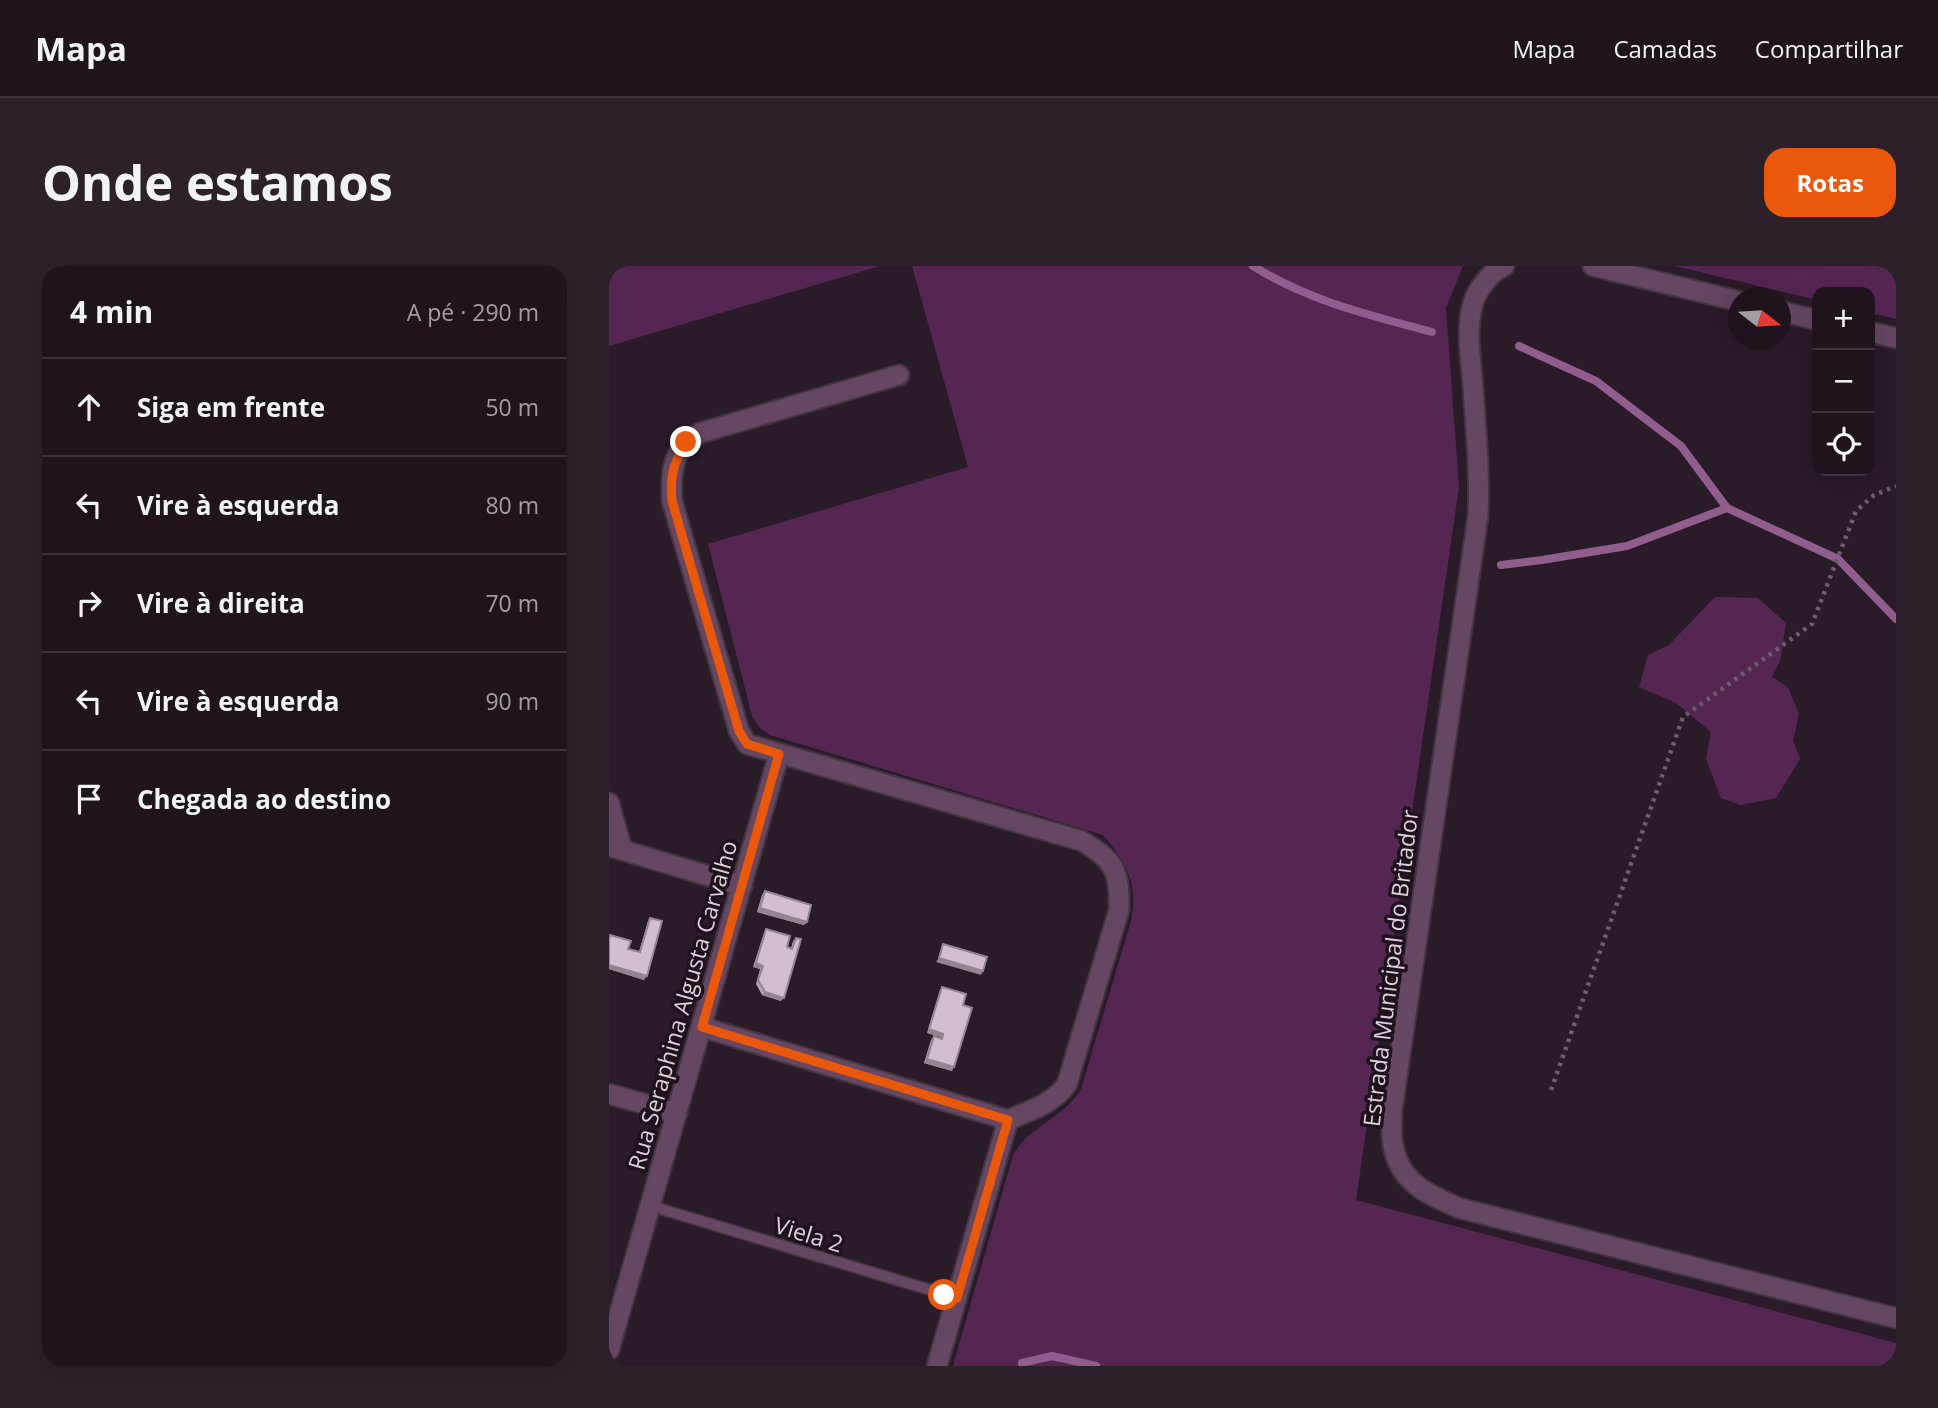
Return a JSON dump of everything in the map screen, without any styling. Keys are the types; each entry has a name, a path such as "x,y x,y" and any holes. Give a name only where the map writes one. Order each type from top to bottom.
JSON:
{"street":[{"name":"Estrada Municipal do Britador","path":"1504,266 1497,269 1483,285 1472,305 1469,330 1480,477 1478,516 1392,1111 1393,1144 1401,1171 1426,1192 1459,1208 1896,1318"},
{"path":"1594,266 1728,299"},
{"path":"1791,314 1812,319"},
{"path":"1875,333 1896,338"},
{"path":"702,1027 1008,1120 1052,1100 1067,1084 1119,910 1119,885 1112,866 1101,852 1081,841 747,744 739,731 672,501 671,480 675,460 686,442 700,433 899,375"},
{"name":"Rua Seraphina Algusta Carvalho","path":"609,1350 779,754"},
{"path":"609,803 615,847 742,886"},
{"path":"609,1094 677,1113"},
{"path":"937,1366 1008,1120"}],"lane":[{"name":"Viela 2","path":"651,1206 957,1298"}],"path":[{"path":"1551,1090 1683,717 1812,624 1856,511 1874,495 1896,486"}],"shaded area":[{"path":"609,266 880,266 609,346"},
{"path":"912,266 1463,266 1446,308 1459,487 1356,1200 1896,1343 1896,1366 953,1366 1013,1155 1028,1137 1066,1107 1081,1089 1131,921 1132,884 1124,864 1103,835 770,735 759,727 752,716 708,544 968,467"},
{"path":"1675,266 1896,266 1896,319 1875,314 1875,287 1812,287 1812,299 1791,294 1791,287 1763,287"},
{"path":"1715,597 1758,598 1786,623 1780,661 1772,677 1788,687 1799,714 1793,741 1800,759 1776,798 1741,805 1721,798 1706,759 1711,732 1676,703 1639,687 1648,655 1669,645"}],"building":[{"path":"765,891 811,905 807,922 760,908"},
{"path":"650,918 662,921 647,976 609,965 610,935 631,941 628,949 640,952"},
{"path":"766,929 790,936 787,947 792,949 796,938 801,939 784,998 765,992 758,980 763,966 756,963"},
{"path":"943,944 987,957 983,971 939,958"},
{"path":"942,987 966,994 963,1005 972,1008 954,1067 927,1059 934,1036 942,1039 943,1034 929,1029"}],"waterway":[{"path":"1253,266 1318,298 1432,332"},
{"path":"1519,346 1596,381 1681,446 1727,508 1838,559 1896,619"},
{"path":"1501,565 1627,546 1727,508"},
{"path":"1022,1363 1052,1356 1096,1366"}],"route":[{"path":"686,442 675,460 671,480 672,501 739,731 747,744 779,754 702,1027 1008,1120 957,1298 944,1295"}]}
